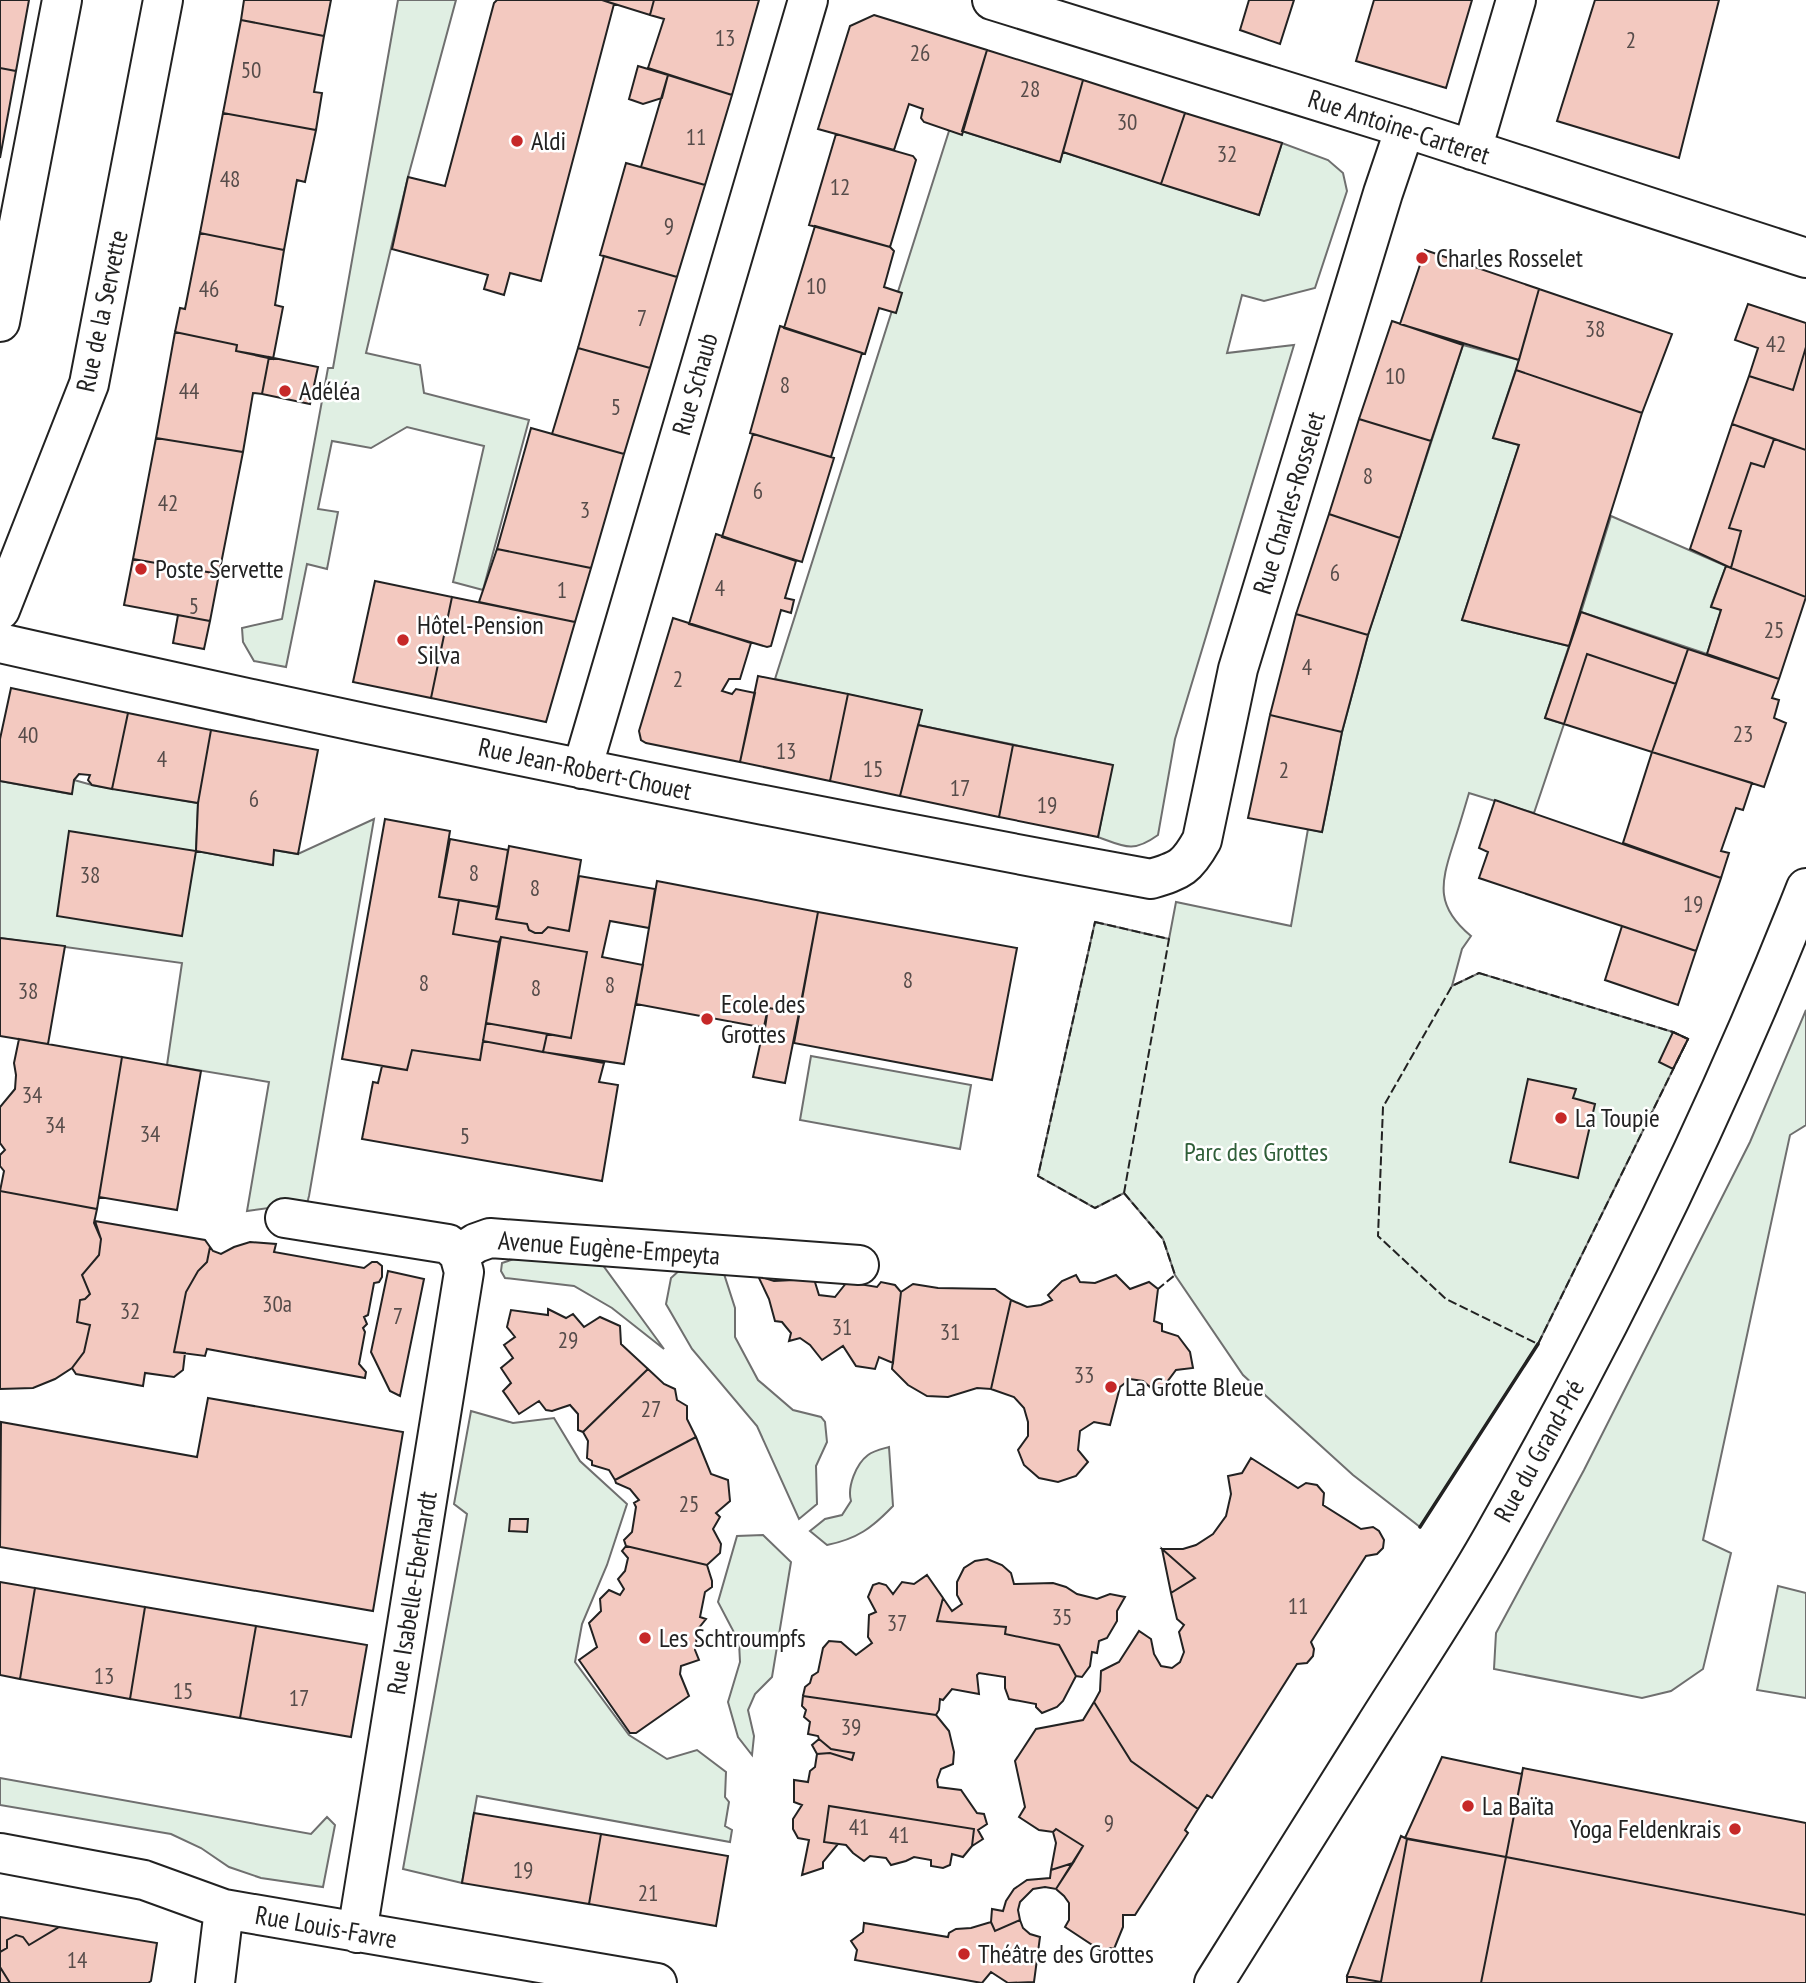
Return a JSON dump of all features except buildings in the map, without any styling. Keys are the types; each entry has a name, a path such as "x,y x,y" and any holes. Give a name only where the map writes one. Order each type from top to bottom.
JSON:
{"street":[{"path":"0,322 62,0"},
{"name":"Rue de la Servette","path":"0,610 89,384 163,0"},
{"name":"Rue Schaub","path":"582,769 808,0"},
{"name":"Rue Antoine-Carteret","path":"992,0 1405,128 1806,258"},
{"path":"1472,150 1516,0"},
{"name":"Rue Charles-Rosselet","path":"1173,872 1191,861 1202,840 1238,669 1405,128"},
{"name":"Rue Jean-Robert-Chouet","path":"0,643 582,769 1151,879 1173,872"},
{"name":"Rue du Grand-Pré","path":"1214,1983 1439,1627 1542,1448 1632,1279 1693,1153 1760,1005 1806,888"},
{"name":"Avenue Eugène-Empeyta","path":"285,1218 448,1244 459,1254 490,1238 859,1265"},
{"name":"Rue Isabelle-Eberhardt","path":"357,1933 464,1272 459,1254"},
{"name":"Rue Louis-Favre","path":"0,1853 144,1880 224,1909 657,1983"},
{"path":"215,1983 224,1909"}],"green space":[{"path":"398,0 456,0 408,177 366,353 420,365 424,393 529,420 483,590 453,582 484,446 407,427 371,448 332,441 318,509 338,512 327,569 307,564 286,667 254,661 243,642 242,628 282,619 328,368 333,368"},
{"path":"949,131 962,131 1060,162 1063,152 1259,215 1282,143 1328,160 1343,173 1347,191 1315,288 1264,301 1242,295 1227,353 1294,345 1175,739 1158,835 1135,846 1122,846 1098,837 1112,765 918,725 921,710 775,679"},
{"name":"Parc des Grottes","path":"1463,345 1519,360 1493,438 1519,445 1462,620 1569,646 1545,718 1564,724 1534,813 1469,793 1445,872 1446,905 1471,936 1462,949 1452,986 1479,973 1673,1032 1688,1039 1538,1344 1420,1527 1353,1475 1243,1375 1175,1275 1163,1239 1124,1193 1095,1208 1038,1176 1095,922 1169,939 1176,902 1291,926 1308,829 1322,832 1342,732 1368,635"},
{"path":"1611,516 1726,566 1711,606 1721,610 1707,654 1581,612"},
{"path":"74,780 198,803 196,851 272,865 274,850 298,854 374,819 305,1211 291,1205 247,1211 269,1082 167,1065 182,963 0,938 0,781 71,794"},
{"path":"1806,1010 1806,1125 1790,1135 1703,1540 1731,1553 1703,1669 1671,1691 1642,1698 1494,1669 1496,1633 1584,1470 1750,1142"},
{"path":"811,1056 971,1085 960,1149 800,1120"},
{"path":"514,1259 602,1264 664,1349 612,1308 574,1286 505,1278 501,1271 502,1263"},
{"path":"682,1268 724,1274 735,1308 735,1337 758,1380 793,1410 821,1417 825,1422 827,1442 816,1466 817,1504 799,1519 757,1426 692,1349 666,1304 671,1278"},
{"path":"471,1411 513,1423 554,1418 580,1461 627,1504 607,1565 582,1624 575,1662 629,1735 667,1759 697,1750 726,1772 725,1797 729,1802 725,1826 732,1830 730,1842 477,1796 462,1883 403,1869 467,1514 454,1504"},
{"path":"889,1447 893,1506 863,1532 827,1545 810,1531 825,1519 842,1515 851,1501 851,1483 860,1464 870,1454"},
{"path":"763,1535 791,1562 772,1677 755,1694 748,1710 754,1736 752,1755 738,1737 728,1702 740,1662 739,1642 718,1602 737,1536"},
{"path":"1778,1586 1806,1593 1806,1698 1757,1690"},
{"path":"0,1778 311,1834 327,1817 335,1825 323,1887 261,1878 229,1867 201,1848 171,1834 0,1805"}],"fence":[{"path":"1095,922 1169,939 1124,1193 1095,1208 1038,1176 1095,922"},
{"path":"1479,973 1673,1032 1688,1039 1538,1344 1446,1299 1378,1236 1383,1107 1452,986 1479,973"},
{"path":"1124,1193 1163,1239 1175,1275 1158,1289"}],"wall":[{"path":"1420,1527 1538,1344"}],"place":[{"name":"Aldi","path":"517,141"},
{"name":"Charles Rosselet","path":"1422,258"},
{"name":"Adéléa","path":"285,391"},
{"name":"Poste Servette","path":"141,569"},
{"name":"Hôtel-Pension Silva","path":"403,640"},
{"name":"Ecole des Grottes","path":"707,1019"},
{"name":"La Toupie","path":"1561,1118"},
{"name":"La Grotte Bleue","path":"1111,1387"},
{"name":"Les Schtroumpfs","path":"645,1638"},
{"name":"La Baïta","path":"1468,1806"},
{"name":"Yoga Feldenkrais","path":"1735,1829"},
{"name":"Théâtre des Grottes","path":"964,1954"}]}
